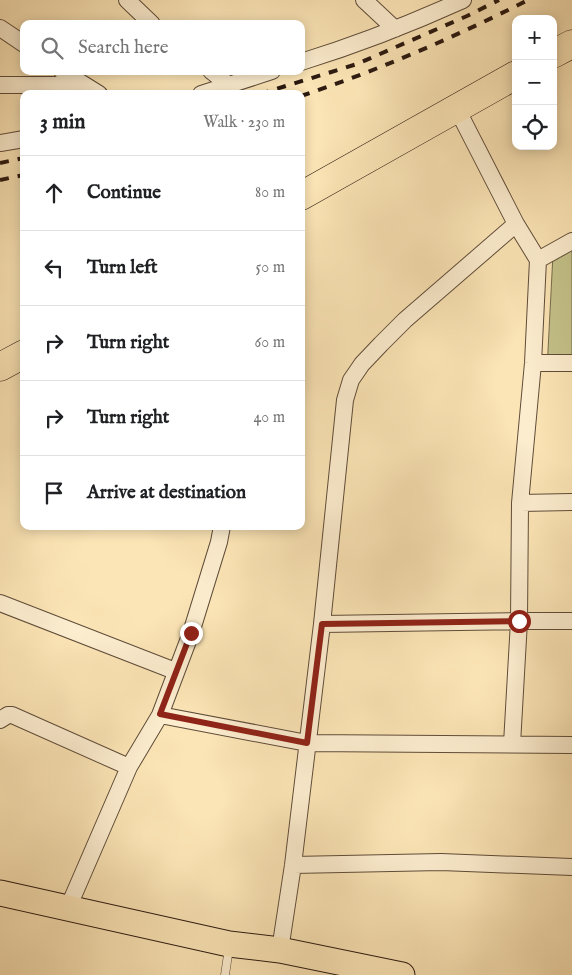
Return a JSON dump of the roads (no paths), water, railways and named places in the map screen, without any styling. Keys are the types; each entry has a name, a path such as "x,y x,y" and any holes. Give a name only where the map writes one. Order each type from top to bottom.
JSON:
{"highway":[{"path":"557,52 572,44"},
{"path":"305,194 512,77"},
{"path":"0,367 20,356"}],"main road":[{"path":"0,893 229,944 280,950 402,975"}],"street":[{"path":"127,0 148,20"},
{"path":"364,0 395,29"},
{"path":"305,61 395,29 463,0"},
{"path":"0,28 20,41"},
{"path":"68,75 92,90"},
{"path":"216,75 229,85"},
{"path":"213,90 260,75"},
{"path":"0,85 84,85"},
{"path":"456,107 516,224 538,260 533,363 520,503 519,621 512,744"},
{"path":"0,144 20,140"},
{"path":"280,950 293,865 322,624 344,408 350,380 362,364 405,320 516,224"},
{"path":"538,260 572,241"},
{"path":"533,363 572,363"},
{"path":"520,503 572,502"},
{"path":"68,908 129,767 160,714 191,633 221,530"},
{"path":"0,603 175,671"},
{"path":"322,624 572,620"},
{"path":"160,714 307,743 572,745"},
{"path":"0,720 8,715 12,715 129,767"},
{"path":"293,865 441,862 572,867"}],"lane":[{"path":"225,975 229,944"}],"railway":[{"path":"273,90 357,64 499,0"},
{"path":"305,95 416,52 528,0"},
{"path":"0,163 20,159"},
{"path":"0,180 20,176"}]}
